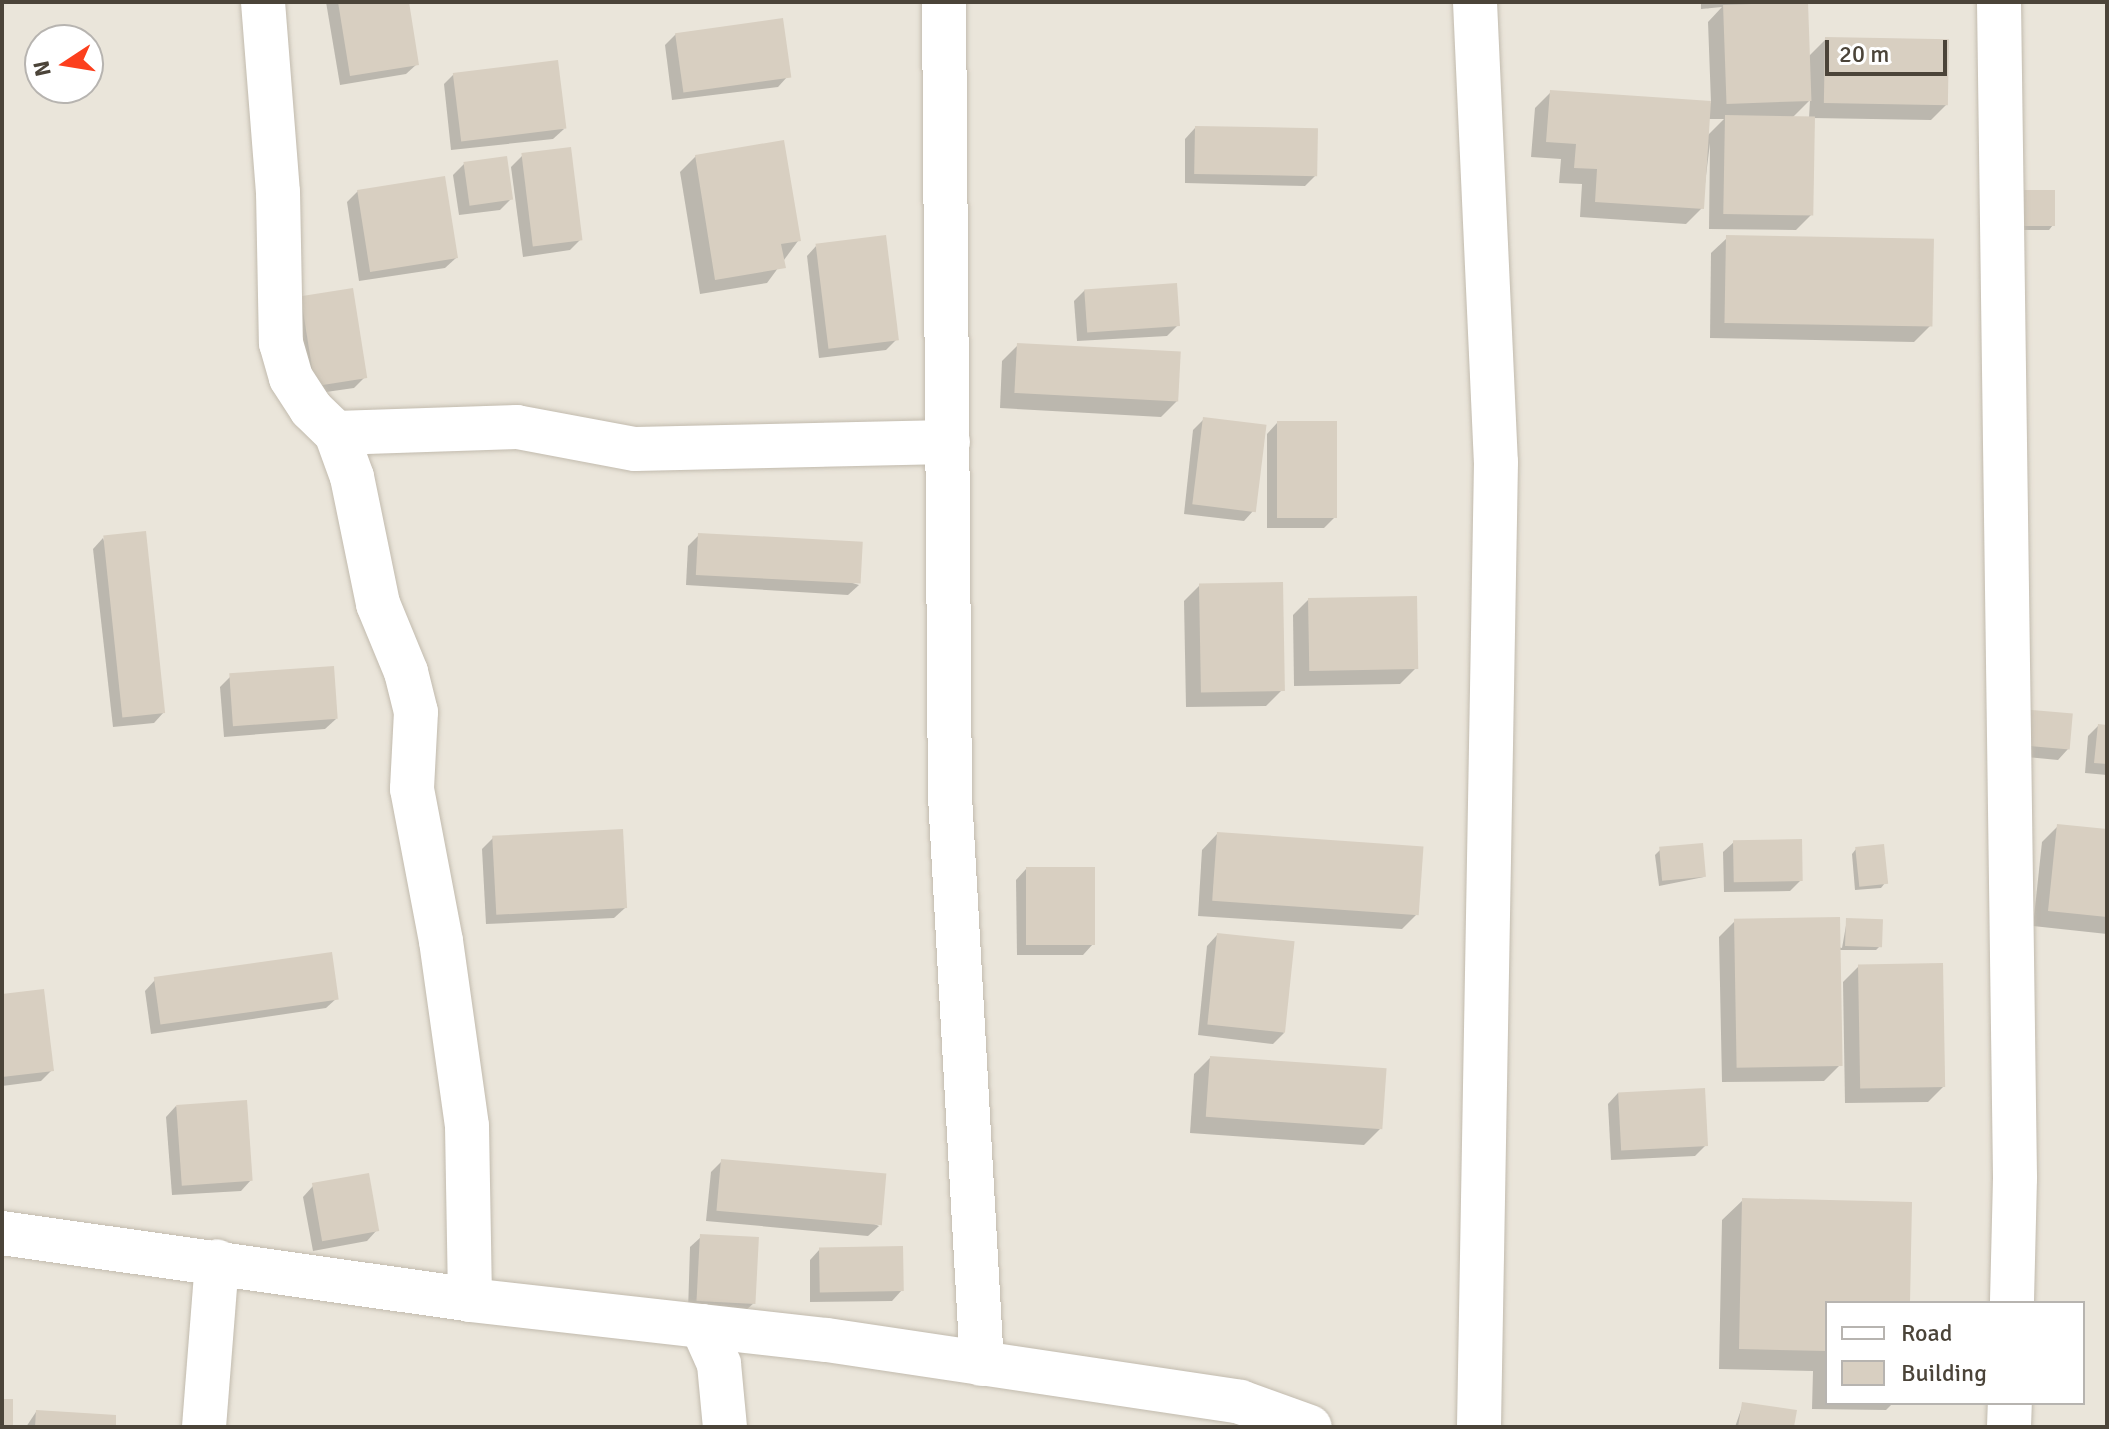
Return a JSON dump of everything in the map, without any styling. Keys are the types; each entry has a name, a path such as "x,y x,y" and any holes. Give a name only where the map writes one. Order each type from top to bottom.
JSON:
{"street":[{"path":"263,2 278,192 281,343 291,378 311,409 336,433 352,477 384,628 406,672 416,712 412,789 441,941 467,1126 470,1300"},
{"path":"944,2 950,796 982,1364"},
{"path":"1475,2 1496,462 1479,1427"},
{"path":"1999,2 2015,1178 2012,1301"},
{"path":"336,433 517,427 635,449 948,442"},
{"path":"2,1233 470,1300 702,1326 1240,1402 1310,1427"},
{"path":"204,1427 217,1262"},
{"path":"702,1326 719,1364 725,1427"},
{"path":"2009,1427 2010,1405"}],"shaded area":[{"path":"2,2 2107,2 2107,1427 2,1427"}],"building":[{"path":"338,2 409,2 419,65 350,76"},
{"path":"1808,2 1811,101 1727,104 1723,5"},
{"path":"783,18 791,77 683,93 675,33"},
{"path":"1825,37 1949,39 1948,105 1824,103"},
{"path":"558,60 566,128 461,141 453,73"},
{"path":"1550,90 1711,101 1704,209 1595,202 1597,169 1574,168 1576,144 1546,142"},
{"path":"1725,115 1815,117 1813,216 1723,214"},
{"path":"1195,126 1318,128 1317,176 1194,174"},
{"path":"784,140 801,241 781,244 786,268 715,280 695,155"},
{"path":"571,147 582,240 533,246 521,153"},
{"path":"507,156 513,200 470,206 463,162"},
{"path":"445,176 458,258 370,272 357,190"},
{"path":"2013,190 2055,190 2055,226 2013,226"},
{"path":"886,235 899,340 828,349 816,244"},
{"path":"1726,235 1934,239 1932,327 1724,323"},
{"path":"1177,283 1180,326 1087,332 1084,289"},
{"path":"353,288 367,378 315,386 301,296"},
{"path":"1017,343 1181,352 1178,402 1014,393"},
{"path":"1203,417 1267,425 1256,512 1192,504"},
{"path":"1277,421 1337,421 1337,518 1277,518"},
{"path":"146,531 165,713 122,717 103,535"},
{"path":"698,533 863,542 861,584 696,575"},
{"path":"1283,582 1285,691 1201,692 1199,583"},
{"path":"1417,596 1418,669 1309,671 1308,598"},
{"path":"334,666 338,719 233,726 229,673"},
{"path":"2020,709 2073,714 2070,749 2017,745"},
{"path":"2098,724 2107,725 2107,764 2094,763"},
{"path":"2057,824 2107,829 2107,917 2048,911"},
{"path":"623,829 627,908 496,915 492,836"},
{"path":"1217,832 1423,846 1419,915 1212,901"},
{"path":"1802,839 1803,881 1734,882 1733,840"},
{"path":"1703,843 1706,877 1662,881 1659,847"},
{"path":"1884,844 1888,884 1859,887 1855,847"},
{"path":"1026,867 1095,867 1095,945 1026,945"},
{"path":"1840,917 1843,1066 1737,1068 1734,919"},
{"path":"1846,918 1883,919 1882,947 1845,946"},
{"path":"1217,933 1295,941 1285,1033 1207,1024"},
{"path":"332,952 339,1000 160,1025 154,977"},
{"path":"1943,963 1945,1087 1860,1088 1858,964"},
{"path":"44,989 54,1071 2,1077 2,994"},
{"path":"1210,1056 1387,1068 1382,1129 1206,1117"},
{"path":"1705,1088 1708,1146 1621,1150 1618,1093"},
{"path":"247,1100 253,1181 182,1186 176,1105"},
{"path":"721,1159 886,1173 882,1225 716,1211"},
{"path":"369,1173 379,1231 322,1241 312,1183"},
{"path":"1742,1198 1912,1202 1910,1301 1825,1301 1825,1351 1739,1349"},
{"path":"700,1234 759,1237 755,1304 696,1301"},
{"path":"903,1246 904,1291 820,1292 819,1247"},
{"path":"2,1399 13,1399 13,1427 2,1427"},
{"path":"1742,1402 1797,1410 1794,1427 1738,1427"},
{"path":"36,1410 116,1415 116,1427 35,1427"}]}
